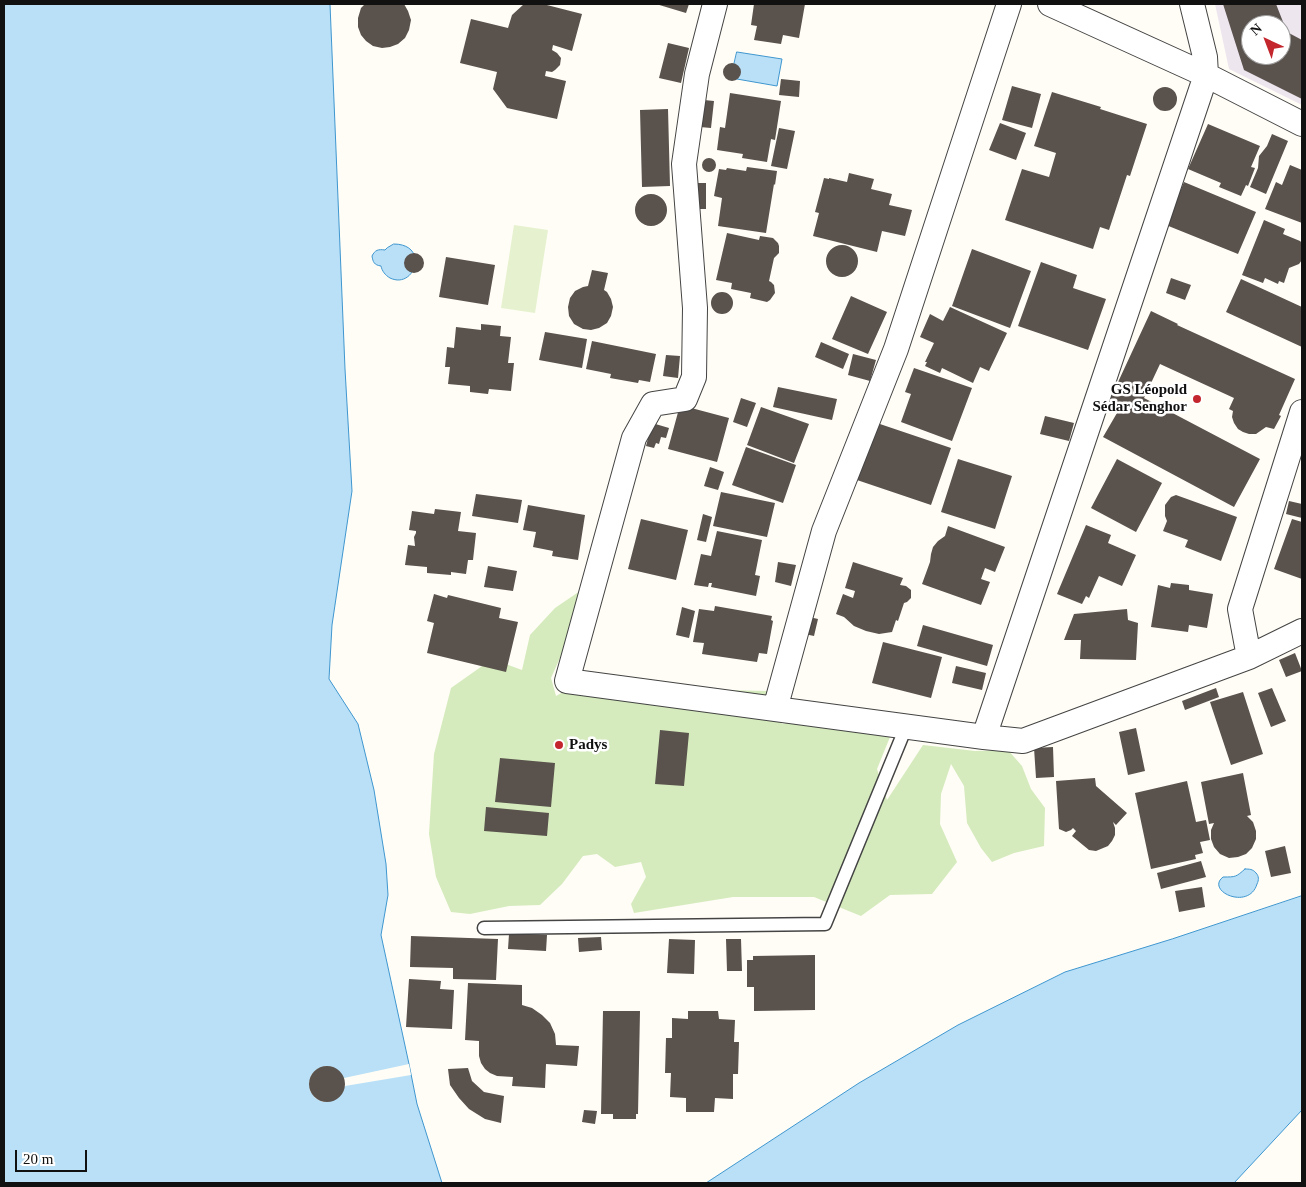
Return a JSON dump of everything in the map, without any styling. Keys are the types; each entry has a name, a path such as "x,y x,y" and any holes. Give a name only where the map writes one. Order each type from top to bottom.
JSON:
{"street":[{"path":"716,4 697,74 684,164 695,308 694,377 685,399 653,404 634,438 567,681 1022,741 1249,657 1302,631"},
{"path":"775,709 824,531 896,349 1009,4"},
{"path":"1050,4 1206,75 1302,124"},
{"path":"984,737 1206,75 1206,57 1192,4"},
{"path":"1249,657 1240,609 1302,412"}],"lane":[{"path":"484,928 825,924 906,727"}],"shaded area":[{"path":"1215,4 1302,4 1302,105 1229,69"}],"green space":[{"path":"514,225 548,230 535,313 501,308"},
{"path":"580,591 567,642 551,678 556,696 594,675 722,690 768,691 782,724 845,710 890,737 877,769 887,800 923,745 975,751 1008,750 1022,766 1031,789 1045,808 1044,846 1014,853 992,862 981,848 967,823 964,786 951,764 941,794 940,824 957,862 932,894 890,895 861,916 814,897 733,897 634,913 631,904 646,877 641,862 615,867 597,854 583,856 562,884 540,905 509,906 470,914 451,912 436,877 429,834 434,754 451,688 492,659 522,670 530,635 555,608"}],"water":[{"path":"4,4 330,4 352,491 332,625 329,679 358,724 374,790 386,864 388,895 381,935 417,1104 442,1183 4,1183"},
{"path":"737,52 782,59 777,86 731,78"},
{"path":"394,244 405,246 412,251 415,258 415,266 412,273 406,278 399,280 387,276 381,266 374,263 372,256 377,250 385,250"},
{"path":"1245,869 1254,871 1257,874 1258,883 1253,892 1246,896 1238,897 1230,896 1220,888 1219,882 1223,877 1235,876"},
{"path":"1302,896 1302,1110 1234,1183 706,1183 859,1083 958,1025 1065,972"}],"pier":[{"path":"409,1064 411,1075 345,1086 338,1098 331,1101 323,1102 315,1098 310,1091 311,1075 317,1069 325,1066 333,1067 344,1078"}],"building":[{"path":"365,4 404,4 411,20 405,38 398,44 382,48 373,46 366,41 358,27 361,8"},
{"path":"524,4 543,4 582,14 572,51 553,45 552,50 561,58 560,65 552,72 546,71 545,76 566,81 557,119 507,108 493,89 497,72 460,63 471,19 508,28 512,15"},
{"path":"656,4 689,4 686,13"},
{"path":"754,4 805,4 799,38 783,35 781,44 754,40 757,26 751,25"},
{"path":"1223,4 1276,4 1280,15 1241,15 1241,61"},
{"path":"1291,34 1302,40 1302,99 1244,70 1242,65 1291,65"},
{"path":"668,43 689,48 681,83 659,78"},
{"path":"728,63 736,63 741,68 739,79 728,81 723,76 723,68"},
{"path":"781,79 800,81 799,97 779,95"},
{"path":"1012,86 1041,94 1032,128 1002,120"},
{"path":"1165,87 1170,88 1176,94 1176,104 1170,110 1165,111 1160,110 1154,104 1153,99 1154,94 1160,88"},
{"path":"1052,92 1147,124 1130,176 1127,175 1109,230 1100,227 1093,249 1005,220 1022,169 1049,177 1056,153 1034,146"},
{"path":"730,93 781,101 775,140 771,139 767,162 742,158 743,154 717,150 720,127 725,128"},
{"path":"704,100 714,101 711,128 700,127"},
{"path":"668,109 670,186 642,187 640,110"},
{"path":"1000,123 1026,133 1016,160 989,150"},
{"path":"1208,124 1260,146 1251,167 1255,168 1248,186 1246,185 1241,196 1219,187 1221,183 1188,169"},
{"path":"779,128 795,131 787,169 771,166"},
{"path":"1272,134 1288,141 1266,194 1250,187 1258,168 1259,156 1267,146"},
{"path":"709,158 714,160 716,165 714,170 709,172 704,170 702,165 704,160"},
{"path":"1290,165 1302,170 1302,223 1265,209 1276,182 1282,185"},
{"path":"747,167 777,171 766,233 718,226 722,198 714,196 719,169 726,170 727,168 746,171"},
{"path":"849,173 874,179 871,189 892,194 889,205 912,210 905,236 882,231 877,252 813,236 819,213 815,212 824,178 847,182"},
{"path":"1184,182 1256,212 1238,254 1166,225"},
{"path":"697,183 706,183 706,209 697,209"},
{"path":"651,194 662,199 667,210 662,221 651,226 640,221 635,210 640,199"},
{"path":"1264,220 1285,229 1283,234 1302,243 1302,260 1299,264 1289,268 1284,283 1279,281 1278,284 1265,278 1263,283 1242,275"},
{"path":"727,233 759,240 760,236 773,238 778,243 779,253 774,258 769,281 774,285 775,293 767,302 750,298 751,293 731,289 732,283 716,280"},
{"path":"842,245 848,246 853,250 857,255 857,267 853,272 848,276 842,277 836,276 831,272 827,267 826,261 827,255 831,250 836,246"},
{"path":"972,249 1031,271 1010,328 952,306"},
{"path":"414,253 421,256 424,263 421,270 414,273 407,270 404,263 407,256"},
{"path":"446,257 495,265 488,305 439,297"},
{"path":"1041,262 1077,275 1073,288 1106,299 1088,350 1018,326"},
{"path":"592,270 608,273 604,290 611,299 613,307 607,323 591,330 583,329 574,324 569,316 568,307 570,298 575,291 588,286"},
{"path":"1171,278 1191,285 1185,300 1166,293"},
{"path":"1241,279 1302,307 1302,347 1226,312"},
{"path":"722,292 730,295 733,303 730,311 722,314 714,311 711,303 714,295"},
{"path":"851,296 887,312 868,354 832,339"},
{"path":"950,307 1007,333 989,371 980,367 973,383 942,368 940,373 925,366 934,343 920,337 930,314 943,321"},
{"name":"GS Léopold Sédar Senghor","path":"1151,311 1177,325 1295,379 1274,429 1266,427 1256,434 1249,434 1238,429 1234,423 1233,411 1229,409 1234,398 1160,364 1144,398 1260,459 1234,507 1103,437 1117,413 1106,408"},
{"path":"481,324 501,326 500,336 511,337 508,363 514,363 511,391 489,389 488,394 470,392 470,386 448,384 450,367 445,367 447,347 454,348 456,327 481,330"},
{"path":"545,332 587,339 582,368 539,360"},
{"path":"592,341 656,354 650,382 639,380 638,383 610,378 611,374 586,369"},
{"path":"821,342 849,354 843,369 815,357"},
{"path":"853,354 876,360 870,381 848,375"},
{"path":"666,355 680,356 678,378 663,376"},
{"path":"914,368 972,388 952,441 901,422 911,394 905,392"},
{"path":"778,387 837,399 832,420 773,407"},
{"path":"741,398 756,403 747,427 733,422"},
{"path":"680,405 729,418 717,462 668,449"},
{"path":"761,407 809,424 794,463 747,445"},
{"path":"1045,416 1074,423 1069,441 1040,434"},
{"path":"874,422 951,448 931,505 854,479"},
{"path":"652,423 669,428 666,438 661,437 659,444 656,443 654,448 646,446"},
{"path":"746,447 796,465 783,503 732,485"},
{"path":"958,459 1012,476 995,529 941,512"},
{"path":"1117,459 1162,483 1136,532 1091,508"},
{"path":"710,467 724,472 718,490 704,486"},
{"path":"721,492 775,503 767,537 713,526"},
{"path":"476,494 522,500 518,523 472,516"},
{"path":"1176,495 1237,517 1221,561 1185,547 1188,540 1163,531 1167,521 1165,505 1171,497"},
{"path":"1289,501 1302,504 1302,518 1286,514"},
{"path":"528,505 585,515 578,560 552,556 553,551 533,547 536,532 523,530"},
{"path":"435,509 461,512 458,531 476,533 473,560 468,560 466,574 451,572 451,575 427,573 427,567 405,565 408,545 415,546 414,537 416,531 409,530 412,511 434,514"},
{"path":"703,514 712,517 706,542 697,540"},
{"path":"641,519 688,530 676,580 628,569"},
{"path":"1292,519 1302,522 1302,579 1274,569"},
{"path":"1086,525 1111,535 1108,543 1136,555 1122,586 1099,576 1089,598 1086,596 1082,604 1057,594"},
{"path":"948,526 1005,547 995,572 985,568 981,579 990,582 981,605 922,584 933,547 945,536"},
{"path":"717,531 762,540 755,575 760,576 756,596 711,587 712,583 709,583 708,587 694,585 701,554 711,556"},
{"path":"778,562 796,565 791,586 775,582"},
{"path":"853,562 903,578 900,585 906,586 911,590 911,598 904,603 892,632 879,634 866,631 854,626 844,617 836,614 843,594 853,598 855,591 845,588"},
{"path":"488,566 517,571 513,591 484,587"},
{"path":"1171,583 1189,585 1189,590 1213,594 1207,628 1189,625 1188,632 1151,627 1158,585 1170,588"},
{"path":"434,594 447,598 448,595 501,608 499,618 518,622 506,672 427,653 434,623 427,621"},
{"path":"715,606 772,616 771,620 773,621 767,654 759,653 757,662 702,654 704,643 693,642 699,609 714,611"},
{"path":"682,607 695,611 689,638 676,635"},
{"path":"1127,609 1128,620 1138,623 1136,660 1080,659 1081,640 1064,640 1074,614"},
{"path":"805,616 818,619 814,636 800,633"},
{"path":"923,625 993,645 987,666 917,646"},
{"path":"883,642 942,657 931,698 872,683"},
{"path":"1295,653 1302,671 1286,677 1279,660"},
{"path":"956,666 986,673 982,690 952,683"},
{"path":"1216,688 1219,697 1185,710 1182,701"},
{"path":"1272,688 1286,721 1271,727 1258,693"},
{"path":"1243,692 1263,754 1231,765 1210,702"},
{"path":"1136,728 1145,771 1128,775 1119,732"},
{"path":"660,730 689,733 684,786 655,784"},
{"path":"1053,747 1054,777 1036,778 1034,748"},
{"path":"500,758 555,763 551,807 495,802"},
{"path":"1243,773 1251,815 1247,816 1253,822 1256,839 1252,848 1246,854 1229,858 1220,854 1214,847 1211,839 1211,830 1214,823 1209,824 1201,782"},
{"path":"1095,778 1096,786 1127,813 1116,825 1113,822 1115,835 1108,846 1096,851 1089,850 1072,836 1076,831 1073,828 1066,832 1059,829 1056,781"},
{"path":"1187,781 1196,822 1206,820 1210,840 1200,842 1203,853 1195,855 1196,859 1151,869 1135,793"},
{"path":"486,807 549,813 547,836 484,831"},
{"path":"1285,846 1291,873 1271,877 1265,851"},
{"path":"1201,861 1206,877 1161,889 1157,873"},
{"path":"1202,887 1205,907 1179,912 1175,891"},
{"path":"509,934 547,935 546,951 508,949"},
{"path":"411,936 498,939 496,980 453,979 453,968 410,967"},
{"path":"601,937 602,950 579,952 578,938"},
{"path":"669,939 695,940 694,974 667,973"},
{"path":"726,939 741,939 742,971 727,971"},
{"path":"815,955 815,1010 754,1011 754,987 747,987 747,960 753,960 753,956"},
{"path":"409,979 441,981 440,989 454,990 452,1029 406,1027"},
{"path":"468,983 522,985 522,1005 532,1008 550,1023 555,1034 556,1045 579,1046 577,1066 546,1064 545,1088 512,1086 513,1077 497,1076 490,1073 481,1063 479,1041 465,1040"},
{"path":"603,1011 640,1011 638,1114 636,1114 636,1119 613,1119 613,1114 601,1114"},
{"path":"688,1011 718,1011 719,1019 735,1020 734,1042 739,1042 738,1074 733,1074 733,1099 715,1098 714,1112 686,1112 686,1098 670,1097 671,1073 665,1073 666,1038 672,1038 672,1018 688,1019"},
{"path":"327,1066 340,1071 345,1084 340,1097 327,1102 314,1097 309,1084 314,1071"},
{"path":"468,1068 472,1081 484,1092 504,1096 501,1123 485,1119 469,1109 450,1085 448,1069"},
{"path":"584,1110 597,1111 595,1124 582,1122"}],"place":[{"name":"GS Léopold Sédar Senghor","path":"1197,399"},
{"name":"Padys","path":"559,745"}]}
